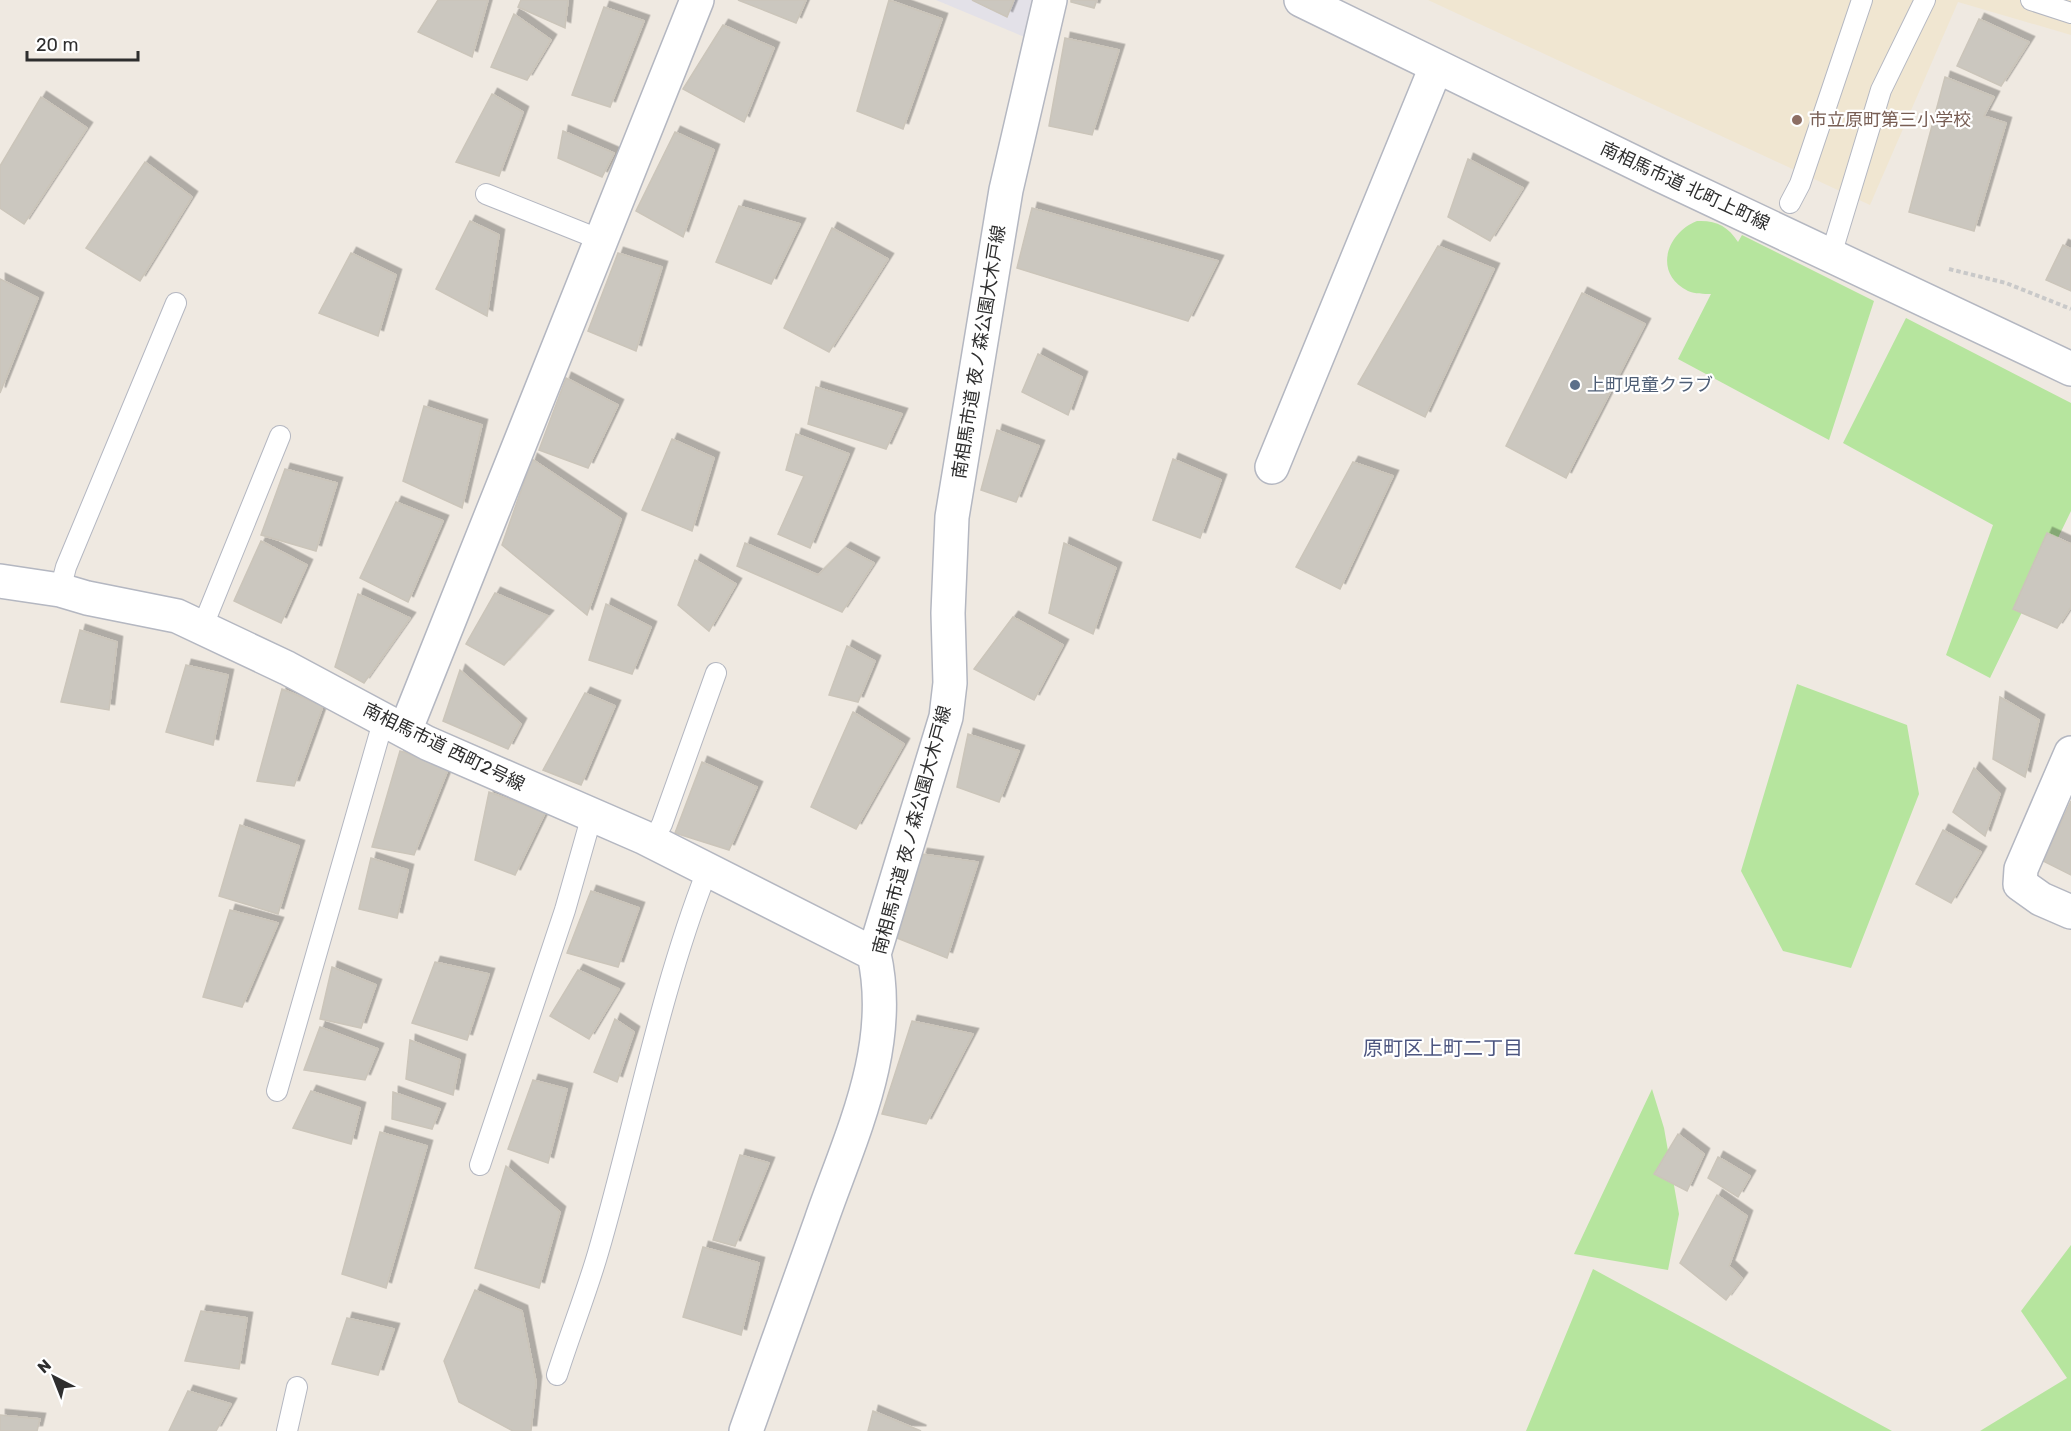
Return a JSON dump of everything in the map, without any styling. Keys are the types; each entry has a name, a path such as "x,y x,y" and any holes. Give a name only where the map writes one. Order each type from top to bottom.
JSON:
{"street":[{"name":"南相馬市道 夜ノ森公園大木戸線","path":"746,1431 873,1073 882,1007 874,954 946,717 950,683 948,613 952,517 1006,190 1050,0"},
{"name":"南相馬市道 北町上町線","path":"1301,0 1436,67 2071,369"},
{"path":"394,727 601,240 691,2"},
{"path":"1272,467 1436,67"},
{"name":"南相馬市道 西町2号線","path":"0,581 60,590 87,598 177,616 287,668 394,727 492,773 652,842 874,954"},
{"path":"2071,753 2021,869 2020,884 2041,899 2071,912"}],"lane":[{"path":"1790,203 1800,184 1862,0"},
{"path":"1831,255 1881,90 1925,0"},
{"path":"2031,0 2071,13"},
{"path":"486,194 601,240"},
{"path":"60,590 66,567 176,303"},
{"path":"202,628 280,436"},
{"path":"652,842 662,824 716,673"},
{"path":"277,1091 394,727"},
{"path":"480,1165 565,910 592,815"},
{"path":"557,1375 597,1254 695,902 707,871"},
{"path":"287,1431 297,1387"}],"path":[{"path":"1938,267 2006,283 2071,309"}],"shaded area":[{"path":"936,0 1037,0 1027,38"},
{"name":"市立原町第三小学校","path":"1428,0 2071,0 2071,35 1958,2 1870,205"}],"green space":[{"path":"1697,221 1721,225 1738,242 1742,235 1874,301 1829,440 1678,359 1711,294 1691,292 1677,284 1670,275 1667,265 1668,254 1671,244 1678,235"},
{"path":"1906,318 2071,403 2071,511 1990,678 1946,655 1993,525 1843,443"},
{"path":"1797,684 1907,725 1919,794 1851,968 1783,951 1741,871"},
{"path":"1652,1089 1664,1128 1679,1214 1668,1270 1574,1254"},
{"path":"2071,1245 2071,1431 1980,1431 2067,1378 2021,1311"},
{"path":"1593,1269 1892,1431 1526,1431"}],"building":[{"path":"438,0 488,0 472,57 418,32"},
{"path":"521,0 568,0 565,28 518,7"},
{"path":"738,0 806,0 796,23"},
{"path":"889,0 942,19 903,129 857,111"},
{"path":"972,0 1014,0 1007,17"},
{"path":"1071,0 1097,0 1094,8 1071,2"},
{"path":"604,7 644,21 610,107 572,95"},
{"path":"514,14 551,40 527,80 491,67"},
{"path":"1979,19 2029,42 2001,86 1957,66"},
{"path":"723,25 774,48 744,122 683,89"},
{"path":"1065,38 1119,50 1092,135 1049,126"},
{"path":"1945,77 1994,97 1984,116 2006,123 1974,231 1909,212"},
{"path":"492,94 523,112 499,176 456,162"},
{"path":"41,97 87,128 24,224 0,208 0,166"},
{"path":"563,131 614,153 602,177 558,158"},
{"path":"675,132 714,150 683,237 636,211"},
{"path":"1468,159 1523,188 1490,241 1448,217"},
{"path":"145,162 192,197 140,281 86,248"},
{"path":"739,206 800,224 771,284 716,262"},
{"path":"1032,208 1218,261 1188,321 1017,268"},
{"path":"470,221 499,235 487,316 436,289"},
{"path":"832,228 888,259 829,352 784,328"},
{"path":"2063,245 2071,249 2071,291 2046,280"},
{"path":"1438,246 1494,269 1425,417 1358,384"},
{"path":"351,253 396,275 378,336 319,313"},
{"path":"618,253 662,267 636,351 588,331"},
{"path":"0,279 38,298 0,393"},
{"name":"上町児童クラブ","path":"1582,293 1645,324 1566,478 1506,446"},
{"path":"1038,354 1082,377 1068,415 1022,392"},
{"path":"566,378 618,405 588,468 539,450"},
{"path":"816,387 902,414 886,449 808,424"},
{"path":"424,406 482,425 462,508 403,481"},
{"path":"997,430 1039,446 1016,502 981,490"},
{"path":"796,434 849,454 810,548 778,534 804,476 786,470"},
{"path":"672,439 714,458 692,531 642,510"},
{"path":"532,459 621,519 587,615 502,545"},
{"path":"1173,459 1221,480 1200,538 1153,520"},
{"path":"1353,462 1393,476 1340,589 1296,567"},
{"path":"285,469 337,483 316,551 261,535"},
{"path":"396,502 443,521 408,602 360,578"},
{"path":"2047,533 2071,544 2071,607 2057,628 2013,609"},
{"path":"261,541 307,565 281,623 234,601"},
{"path":"745,543 818,575 845,548 874,563 842,612 737,566"},
{"path":"1064,543 1116,568 1093,634 1049,613"},
{"path":"695,560 736,584 709,631 678,605"},
{"path":"495,593 548,616 504,665 466,644"},
{"path":"358,594 410,618 364,683 335,667"},
{"path":"606,604 651,627 632,674 589,660"},
{"path":"1013,617 1063,645 1034,700 974,669"},
{"path":"80,630 117,642 109,710 61,702"},
{"path":"847,646 875,661 858,702 829,695"},
{"path":"186,665 228,675 213,745 166,732"},
{"path":"460,670 521,724 508,749 443,721"},
{"path":"282,689 323,706 294,786 257,781"},
{"path":"585,693 615,706 581,785 543,770"},
{"path":"2000,697 2039,720 2025,777 1993,759"},
{"path":"853,712 904,744 856,829 811,807"},
{"path":"968,734 1019,751 999,802 957,787"},
{"path":"400,751 449,767 414,855 372,847"},
{"path":"702,762 757,787 729,850 675,833"},
{"path":"1974,768 2000,794 1985,836 1953,812"},
{"path":"489,792 545,813 515,875 475,860"},
{"path":"2071,801 2071,875 2043,861"},
{"path":"240,825 299,846 278,914 219,896"},
{"path":"1943,830 1981,852 1951,903 1916,884"},
{"path":"922,854 978,862 947,958 897,938"},
{"path":"371,858 408,870 397,918 359,909"},
{"path":"591,891 639,908 618,967 567,953"},
{"path":"230,910 278,923 242,1007 203,997"},
{"path":"435,962 489,974 467,1040 412,1023"},
{"path":"332,967 376,985 361,1028 320,1019"},
{"path":"578,970 619,989 589,1039 550,1016"},
{"path":"615,1019 634,1032 617,1082 594,1072"},
{"path":"912,1021 973,1034 926,1124 882,1114"},
{"path":"320,1027 378,1049 365,1080 304,1070"},
{"path":"410,1040 460,1060 453,1095 406,1079"},
{"path":"533,1080 567,1089 548,1163 508,1149"},
{"path":"311,1091 360,1108 351,1144 293,1128"},
{"path":"393,1092 440,1109 432,1129 392,1119"},
{"path":"380,1132 427,1146 386,1288 342,1274"},
{"path":"1678,1134 1704,1154 1687,1191 1654,1174"},
{"path":"740,1155 769,1163 735,1246 713,1240"},
{"path":"1718,1157 1750,1176 1738,1197 1708,1178"},
{"path":"506,1166 560,1212 539,1288 475,1268"},
{"path":"1717,1195 1747,1216 1729,1266 1742,1278 1726,1300 1680,1263"},
{"path":"703,1247 759,1263 741,1335 683,1317"},
{"path":"475,1290 522,1311 536,1382 531,1431 513,1431 459,1402 444,1361"},
{"path":"201,1311 247,1318 239,1369 185,1361"},
{"path":"347,1318 394,1329 378,1375 332,1364"},
{"path":"188,1391 231,1404 216,1431 169,1431"},
{"path":"873,1411 921,1431 868,1431"},
{"path":"0,1415 40,1419 37,1431 0,1431"}],"place":[{"name":"市立原町第三小学校","path":"1797,120"},
{"name":"上町児童クラブ","path":"1575,385"}],"district":[{"name":"原町区上町二丁目","path":"1443,1048"}]}
